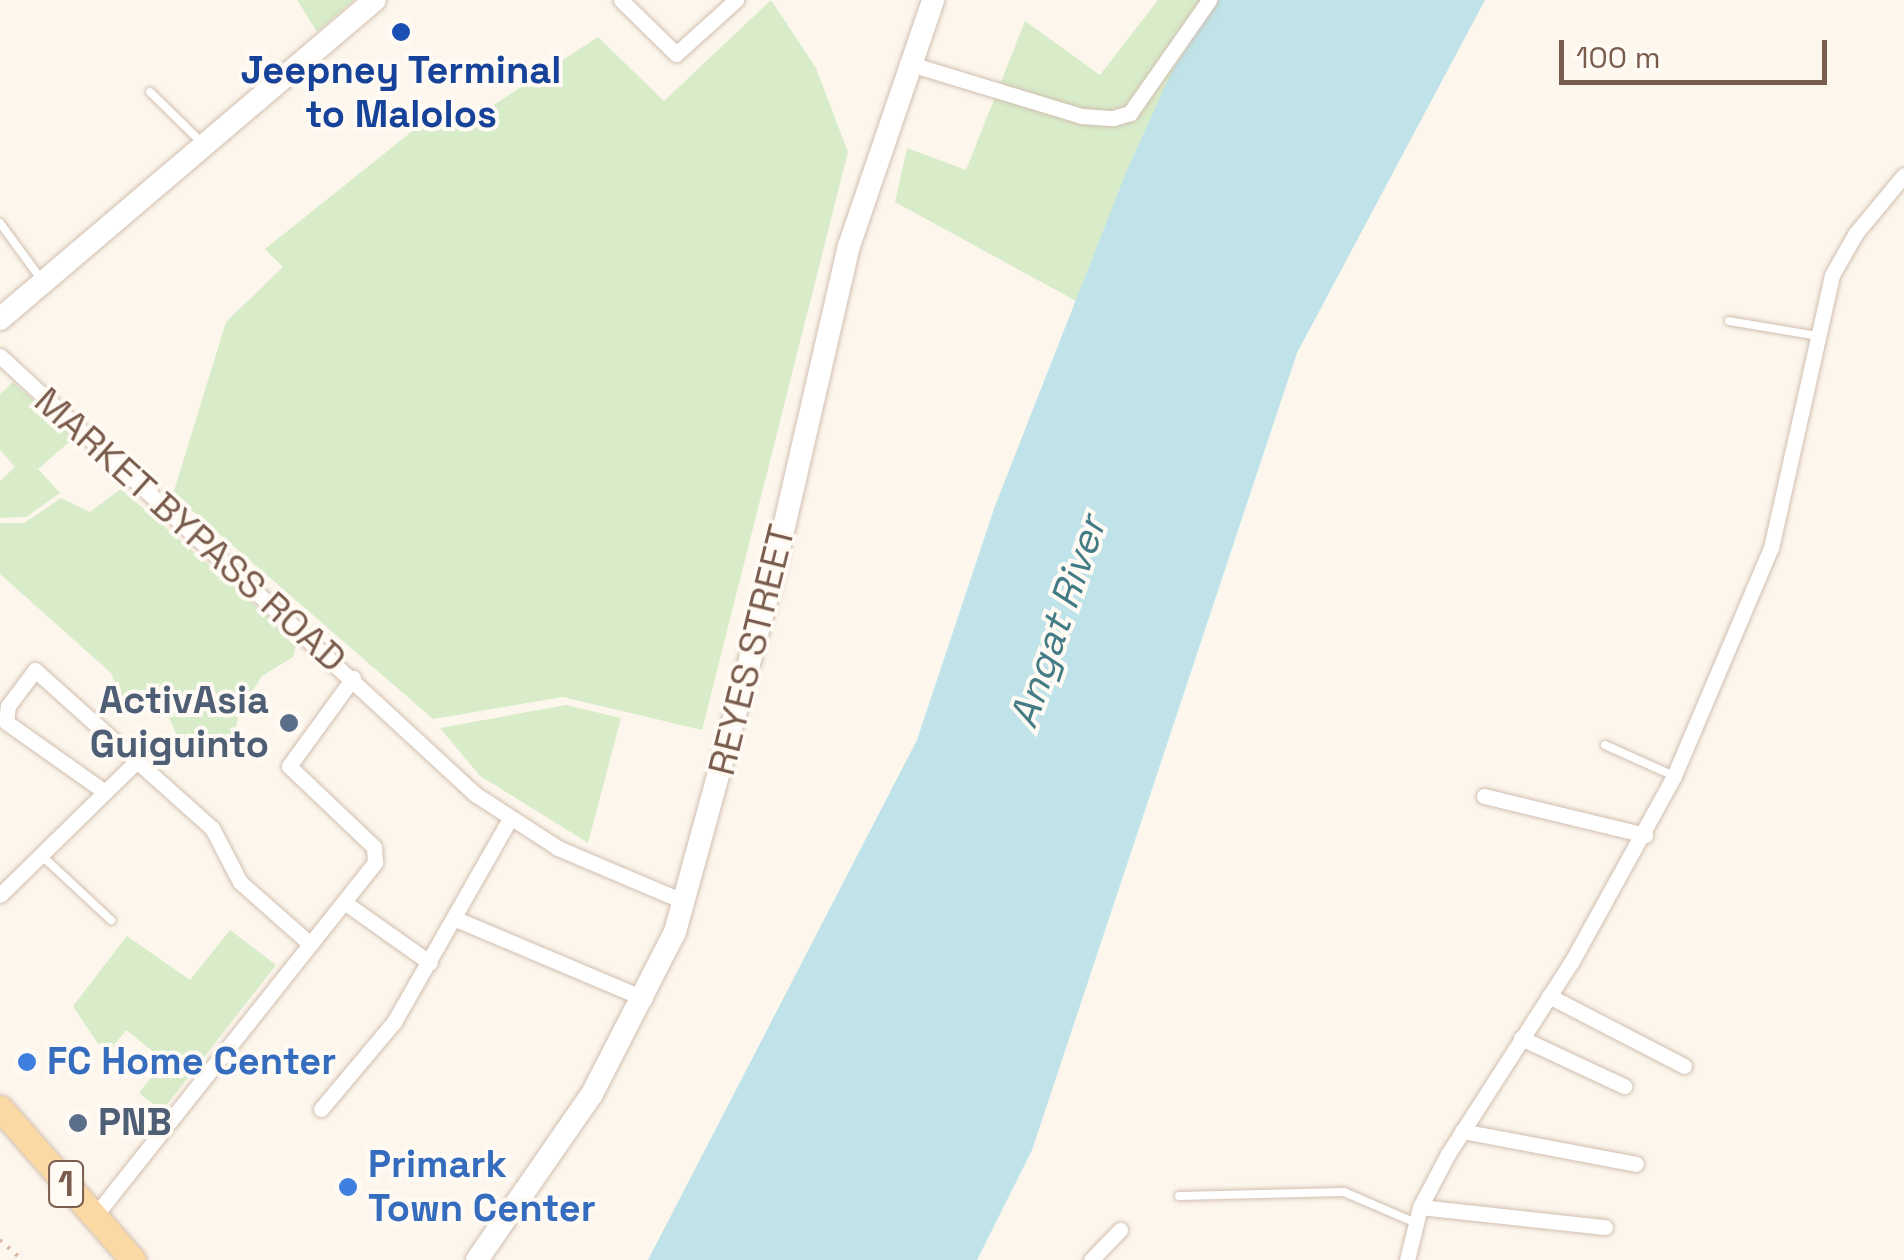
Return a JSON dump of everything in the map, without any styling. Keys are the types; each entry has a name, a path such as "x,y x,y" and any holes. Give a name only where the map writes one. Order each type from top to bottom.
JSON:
{"main road":[{"name":"1","path":"5,1124 133,1260"}],"street":[{"path":"0,318 375,0"},
{"path":"620,0 676,54 736,0"},
{"name":"REYES STREET","path":"477,1260 566,1134 645,999 683,901 772,579 849,246 907,63 933,0"},
{"path":"907,63 1081,116 1113,118 1130,113 1209,0"},
{"path":"1407,1260 1418,1215 1462,1131 1645,836 1674,776 1771,548 1832,275 1846,248 1904,174"},
{"name":"MARKET BYPASS ROAD","path":"0,356 354,678 289,766 378,854 94,1217"},
{"path":"105,792 6,722 8,706 36,670 212,828 240,882 309,943"},
{"path":"354,678 431,756 510,819 609,873 683,901"},
{"path":"0,895 138,760"},
{"path":"1484,796 1645,836"},
{"path":"321,1109 394,1022 510,819"},
{"path":"344,902 430,963"},
{"path":"456,919 645,999"},
{"path":"1549,996 1684,1066"},
{"path":"1521,1038 1624,1086"},
{"path":"1462,1131 1636,1164"},
{"path":"1418,1215 1605,1227"},
{"path":"1090,1260 1120,1230"}],"lane":[{"path":"150,92 204,145"},
{"path":"0,223 44,282"},
{"path":"1729,321 1818,336"},
{"path":"1605,745 1674,776"},
{"path":"40,855 111,920"},
{"path":"1179,1196 1344,1192 1418,1215"}],"path":[{"path":"0,1240 22,1260"}],"green space":[{"path":"297,0 354,0 317,32"},
{"path":"771,0 816,68 848,152 702,730 563,697 433,719 173,494 226,322 283,267 265,249 430,117 489,108 598,37 664,101"},
{"path":"1158,0 1217,0 1173,69 1076,301 895,202 907,148 966,170 1025,21 1100,75"},
{"path":"13,382 75,437 38,469 60,493 26,517 0,518 0,481 15,467 0,450 0,394"},
{"path":"121,489 297,642 293,657 262,676 240,710 233,739 210,757 177,736 163,703 145,695 122,699 111,673 0,574 0,523 24,523 61,498 90,512"},
{"path":"566,705 621,718 588,843 480,776 440,728"},
{"path":"230,930 276,965 162,1111 139,1093 164,1060 126,1030 106,1056 73,1006 127,936 190,980"}],"water":[{"name":"Angat River","path":"1217,0 1485,0 1297,353 1032,1150 977,1260 648,1260 917,740 995,506 1127,170 1173,69"}],"place":[{"name":"Jeepney Terminal to Malolos","path":"401,32"},
{"name":"ActivAsia Guiguinto","path":"289,723"},
{"name":"FC Home Center","path":"27,1062"},
{"name":"PNB","path":"78,1123"},
{"name":"Primark Town Center","path":"348,1187"}]}
